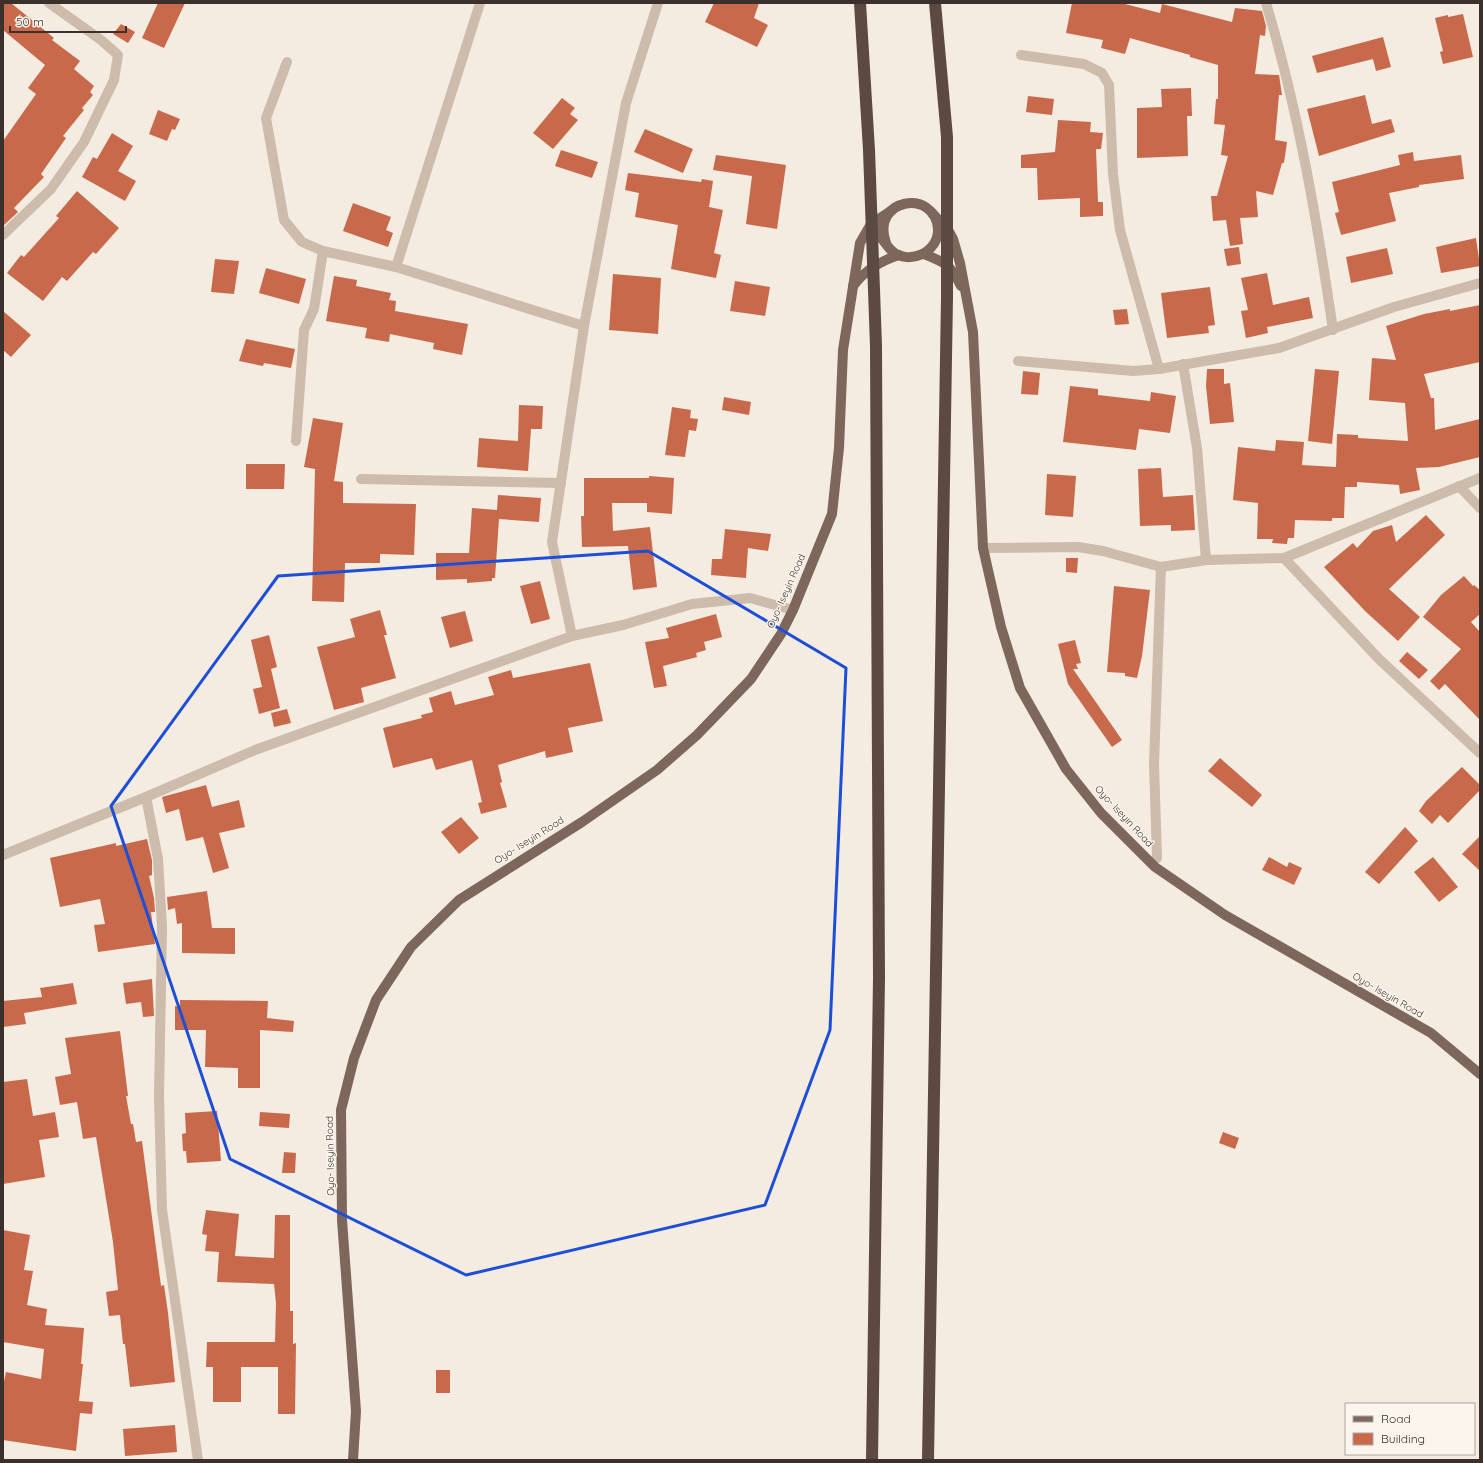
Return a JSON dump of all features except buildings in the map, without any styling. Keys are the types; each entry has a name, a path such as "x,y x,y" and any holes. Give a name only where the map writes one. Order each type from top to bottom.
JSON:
{"highway":[{"path":"860,3 876,346 879,978 872,1460"},
{"path":"928,1460 947,297 946,263 948,230 947,137 935,3"}],"main road":[{"path":"852,288 860,276 884,260 899,255 916,257 924,254 931,248 936,240 948,230 925,206 916,203 906,203 871,224 891,250 899,255"},
{"path":"886,243 883,226 891,211"},
{"path":"932,212 938,230 936,240"},
{"name":"Oyo- Iseyin Road","path":"353,1460 356,1411 342,1220 341,1110 354,1058 376,1000 410,946 459,900 582,822 651,774 698,735 751,679 781,634 793,610 832,514 839,448 843,350 860,243 871,224"},
{"name":"Oyo- Iseyin Road","path":"948,230 960,263 973,332 983,548 1001,627 1020,688 1066,769 1101,813 1155,867 1225,915 1431,1033 1480,1074"},
{"path":"924,254 946,263 954,272 967,297"}],"street":[{"path":"3,235 51,189 84,142 114,80 118,55 101,40 49,3"},
{"path":"396,267 480,3"},
{"path":"572,636 552,542 584,326 626,103 658,3"},
{"path":"1266,3 1284,64 1321,246 1333,330"},
{"path":"1021,55 1084,64 1102,73 1109,85 1113,174 1120,230 1159,369"},
{"path":"287,62 266,118 284,220 302,242 323,251 396,267 584,326"},
{"path":"296,440 304,330 314,309 323,251"},
{"path":"1018,361 1133,371 1159,369 1279,348 1394,307 1480,283"},
{"path":"1183,364 1197,448 1206,560"},
{"path":"983,548 1078,547 1103,551 1161,567 1206,560 1284,558 1480,478"},
{"path":"361,479 561,483"},
{"path":"1459,486 1480,508"},
{"path":"1284,558 1379,659 1480,753"},
{"path":"1157,858 1154,764 1161,567"},
{"path":"3,854 146,797 255,750 572,636 624,625 692,604 750,598 793,610"},
{"path":"146,797 158,859 162,926 159,1097 162,1210 198,1460"}],"highlighted area":[{"path":"648,551 846,668 830,1030 765,1205 466,1275 230,1159 111,806 278,576"}]}
